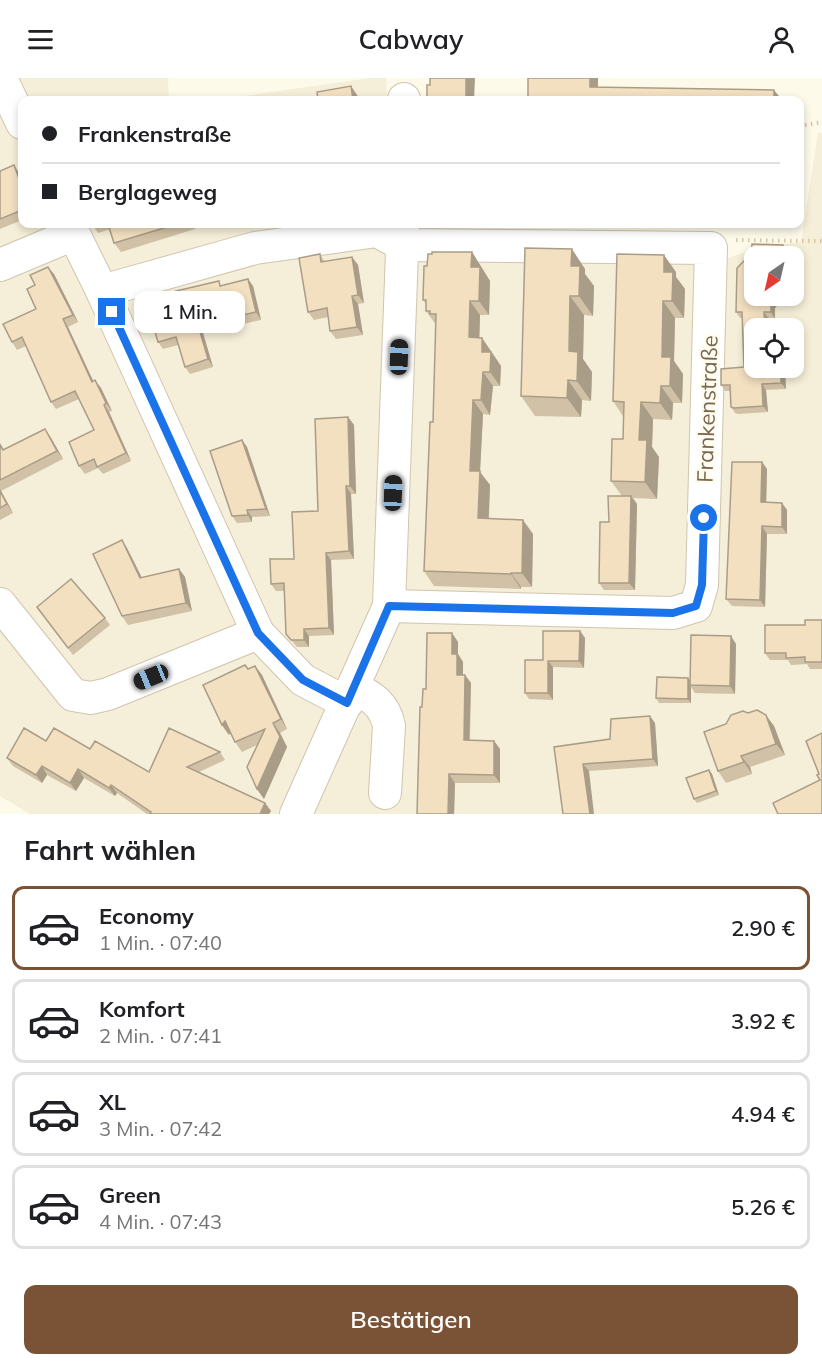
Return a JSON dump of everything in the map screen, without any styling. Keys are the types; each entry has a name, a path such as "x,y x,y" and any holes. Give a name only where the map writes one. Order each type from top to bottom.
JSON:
{"street":[{"path":"1,78 18,114"},
{"path":"0,265 72,229 258,633 303,680 350,695 374,698 387,716 389,726 385,793"},
{"path":"102,291 255,248 377,231 711,248"},
{"path":"296,814 389,606 403,234"},
{"name":"Frankenstraße","path":"389,606 673,613 696,606 702,585 711,248"},
{"path":"0,604 73,695 91,698 108,694 258,633"}],"path":[{"path":"805,125 822,122"},
{"path":"711,248 729,240 822,241"}],"shaded area":[{"path":"0,78 168,78 169,96 18,96 18,228 390,228 390,248 726,259 744,253 744,306 804,306 804,246 774,246 801,242 818,133 822,133 822,814 30,814 0,796"},
{"path":"370,78 386,78 387,96 244,96"}],"building":[{"path":"430,78 466,78 466,96 427,96 427,85 430,85"},
{"path":"528,78 590,78 590,87 774,90 774,96 528,96"},
{"path":"351,86 352,96 318,96 317,92"},
{"path":"14,165 18,176 18,212 0,219 0,171"},
{"path":"109,228 164,228 114,243"},
{"path":"752,244 783,245 783,246 752,246"},
{"path":"525,248 572,249 571,266 580,266 579,296 570,296 569,351 578,352 577,381 568,380 567,398 521,396"},
{"path":"432,252 472,252 471,267 480,267 479,301 470,301 469,337 482,338 482,352 491,352 490,372 483,372 481,400 473,400 470,471 480,471 478,518 523,520 522,573 424,571 430,422 433,422 436,314 426,311 426,300 423,300 424,266 427,266 428,254"},
{"path":"320,254 321,262 352,257 358,295 352,296 357,327 330,331 327,308 308,312 299,258"},
{"path":"617,254 664,255 664,272 673,272 672,301 663,301 662,357 671,357 670,386 661,386 660,403 641,402 639,440 647,440 645,482 611,481 612,439 623,439 624,402 613,401"},
{"path":"744,261 744,306 771,306 771,312 764,312 764,318 744,318 744,367 742,312 736,312 737,268"},
{"path":"48,267 73,315 63,319 92,382 95,380 106,403 104,405 126,453 97,467 94,459 79,466 69,442 94,430 75,391 51,402 22,337 12,342 3,324 36,309 27,289 35,285 30,275"},
{"path":"248,279 256,312 198,325 208,359 185,367 176,337 158,342 147,305 178,296 176,291 219,281 220,286"},
{"path":"744,367 744,378 781,378 781,383 762,384 763,406 734,408 731,407 730,385 721,385 721,369"},
{"path":"348,417 350,486 346,486 349,551 326,553 329,628 304,629 304,640 291,640 286,634 284,583 271,584 270,559 294,559 292,512 318,511 315,419"},
{"path":"45,429 57,451 0,480 0,445 3,450"},
{"path":"242,440 266,509 247,510 248,515 232,516 210,451"},
{"path":"732,462 762,462 761,502 782,503 782,527 762,526 760,600 726,599"},
{"path":"0,491 7,504 0,508"},
{"path":"608,496 631,496 629,583 599,583 600,522 609,522"},
{"path":"122,540 140,578 179,569 186,603 122,616 93,554"},
{"path":"71,579 105,618 68,648 37,607"},
{"path":"805,620 822,620 822,662 805,662 805,657 786,658 786,653 765,653 765,625 805,625"},
{"path":"543,631 580,631 579,661 548,661 548,693 525,693 525,660 543,660"},
{"path":"427,633 452,633 452,654 457,654 457,675 465,675 464,740 494,741 494,775 449,774 448,814 417,814 420,707 422,707 423,689 426,689"},
{"path":"691,635 731,636 730,686 690,685"},
{"path":"245,665 248,669 255,666 281,719 273,723 280,737 257,789 247,767 265,729 235,742 225,721 222,725 203,685"},
{"path":"657,677 688,678 688,699 656,698"},
{"path":"757,710 766,715 776,744 741,756 744,762 718,771 704,732 726,724 731,715"},
{"path":"650,716 653,759 583,764 590,814 563,814 554,747 610,739 611,719"},
{"path":"24,728 46,741 54,728 90,749 95,741 149,772 169,728 220,752 187,767 265,803 260,814 150,814 151,812 111,785 109,788 78,769 70,783 42,766 36,775 7,758"},
{"path":"822,733 822,814 778,814 773,803 820,780 806,741"},
{"path":"709,770 716,791 694,799 686,778"}],"route":[{"path":"112,312 258,633 303,680 347,703 389,606 673,613 696,606 702,585 704,518"}]}
